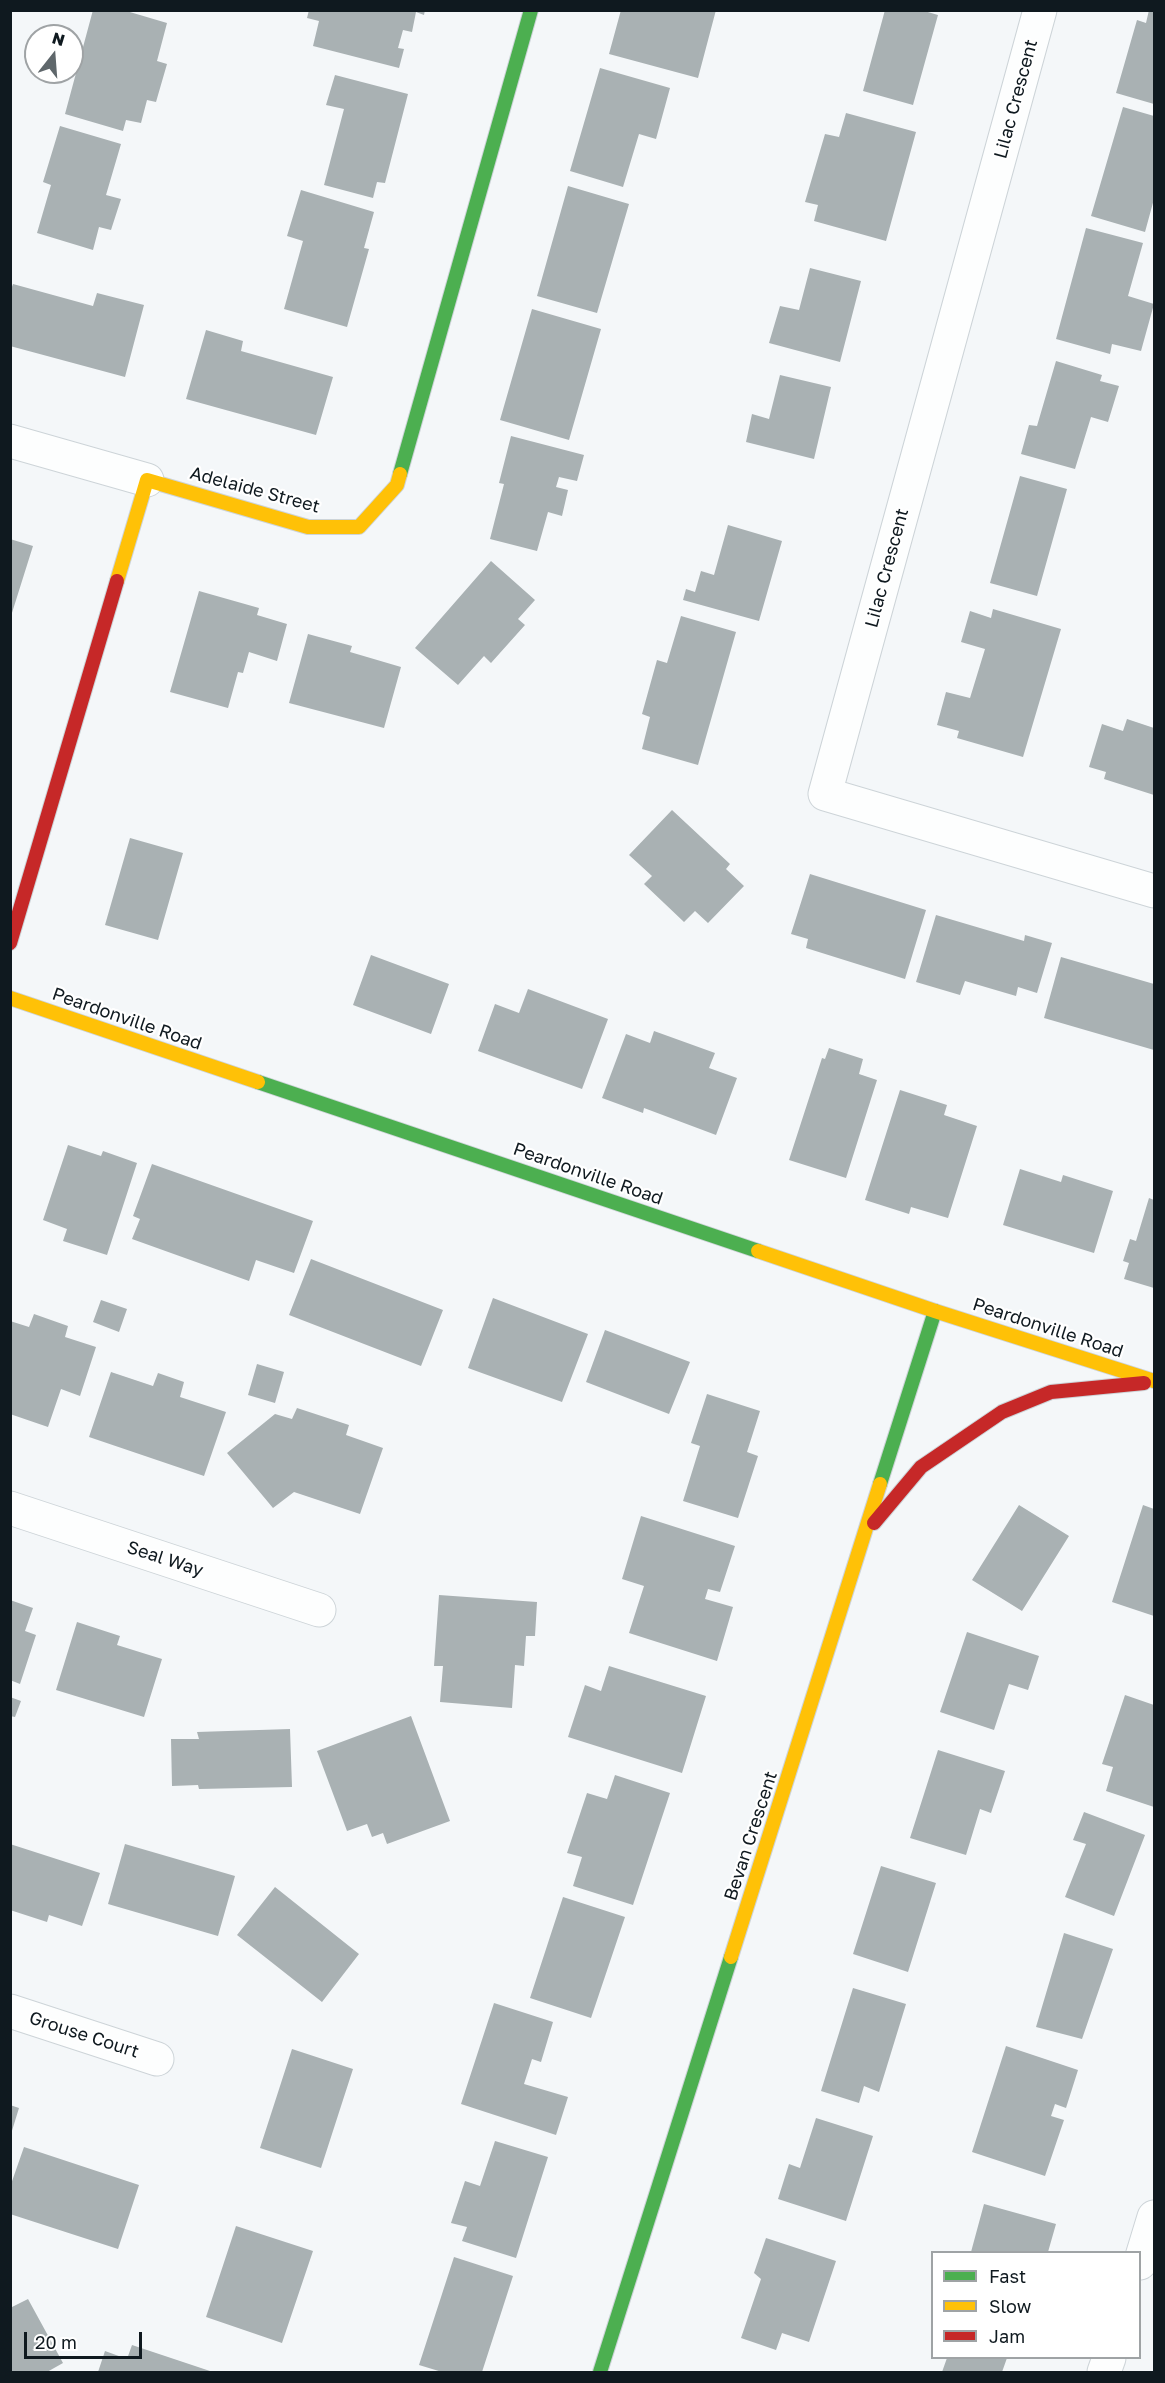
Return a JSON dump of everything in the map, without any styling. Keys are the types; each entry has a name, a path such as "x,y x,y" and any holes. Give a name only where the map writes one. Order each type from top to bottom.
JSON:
{"street":[{"name":"Adelaide Street","path":"147,480 308,527 359,527 397,484 531,10"},
{"name":"Lilac Crescent","path":"1040,10 825,794 1155,891"},
{"path":"10,441 147,480 10,943"},
{"name":"Peardonville Road","path":"10,998 935,1311 1155,1381"},
{"name":"Bevan Crescent","path":"600,2373 935,1311"},
{"path":"865,1534 921,1467 1002,1412 1051,1392 1155,1381"},
{"name":"Seal Way","path":"10,1508 319,1610"},
{"name":"Grouse Court","path":"10,2011 157,2059"},
{"path":"1141,2260 1155,2217"}],"building":[{"path":"93,10 123,10 167,23 157,61 167,64 156,102 147,100 141,123 126,120 123,131 65,114 73,84 84,84 84,43"},
{"path":"309,10 425,10 424,15 416,12 412,32 403,30 398,48 404,49 399,68 313,46 319,21 307,18"},
{"path":"621,10 716,10 698,78 609,54"},
{"path":"885,10 921,10 938,15 913,105 863,91"},
{"path":"1149,10 1154,10 1154,104 1116,93 1137,20 1146,23"},
{"path":"600,68 670,88 656,139 639,134 623,187 570,171"},
{"path":"335,75 408,94 385,183 377,182 373,198 324,185 344,109 326,105"},
{"path":"1123,107 1154,116 1154,199 1145,232 1091,216"},
{"path":"846,113 916,132 886,241 814,221 818,205 805,202 825,134 839,137"},
{"path":"60,126 121,144 106,195 121,199 111,230 99,227 93,250 37,233 51,185 43,182"},
{"path":"568,186 629,204 597,313 537,296"},
{"path":"301,190 374,212 364,248 369,249 347,327 284,309 303,241 287,236"},
{"path":"1086,228 1143,243 1128,296 1154,304 1141,351 1112,344 1110,354 1056,339"},
{"path":"810,268 861,281 840,362 769,343 780,306 799,310"},
{"path":"13,284 93,306 97,293 144,305 125,377 10,346 10,292"},
{"path":"532,309 601,329 569,440 500,420"},
{"path":"206,330 243,341 241,351 333,377 316,435 186,399"},
{"path":"1056,361 1102,375 1100,381 1119,386 1108,422 1091,417 1075,469 1021,454 1029,425 1037,426"},
{"path":"780,375 831,387 814,459 746,442 752,414 769,419"},
{"path":"511,436 584,455 577,481 559,477 556,487 568,490 562,516 548,512 537,551 490,539 504,484 499,483"},
{"path":"1020,476 1067,489 1037,596 990,583"},
{"path":"728,525 782,541 759,621 683,600 686,589 695,592 701,571 714,575"},
{"path":"10,539 33,546 11,616 10,616"},
{"path":"491,561 535,600 518,619 525,625 491,663 484,656 458,685 415,648"},
{"path":"199,591 259,608 257,615 287,624 277,661 249,652 243,673 238,672 228,708 170,692"},
{"path":"993,609 1061,629 1023,757 957,738 959,731 937,725 946,692 970,698 985,649 961,642 970,611 991,618"},
{"path":"681,616 736,632 698,765 642,749 650,717 642,714 657,660 667,663"},
{"path":"308,634 352,646 350,652 401,667 384,728 289,703"},
{"path":"1127,719 1154,728 1154,795 1104,779 1106,772 1089,767 1102,724 1123,731"},
{"path":"672,810 730,864 726,869 744,886 708,923 695,911 684,922 644,884 652,876 629,855"},
{"path":"130,838 183,853 158,940 105,925"},
{"path":"810,874 926,910 905,979 806,948 808,939 791,934"},
{"path":"936,915 1024,941 1025,935 1052,943 1037,993 1018,987 1016,996 965,981 960,995 916,982"},
{"path":"371,955 449,984 431,1034 353,1005"},
{"path":"1061,957 1154,984 1154,1050 1044,1018"},
{"path":"528,989 608,1019 582,1089 478,1051 495,1004 519,1013"},
{"path":"654,1031 715,1053 709,1068 737,1078 716,1135 644,1108 643,1113 602,1098 626,1034 650,1043"},
{"path":"829,1048 863,1059 859,1074 877,1080 846,1178 789,1160 822,1058 825,1059"},
{"path":"900,1090 947,1105 944,1115 977,1126 948,1218 911,1207 909,1214 865,1200"},
{"path":"68,1145 101,1156 103,1151 137,1163 107,1255 63,1241 67,1229 43,1220"},
{"path":"152,1164 313,1221 294,1273 256,1260 249,1281 132,1239 140,1219 133,1216"},
{"path":"1020,1169 1061,1182 1063,1175 1113,1191 1094,1253 1003,1225"},
{"path":"1149,1198 1154,1200 1154,1288 1124,1279 1129,1263 1123,1261 1130,1239 1136,1241"},
{"path":"311,1259 443,1310 421,1366 289,1315"},
{"path":"493,1298 588,1334 562,1402 468,1368"},
{"path":"101,1300 127,1309 119,1332 93,1322"},
{"path":"34,1314 68,1326 65,1337 96,1347 80,1396 61,1389 48,1427 10,1414 10,1321 29,1327"},
{"path":"605,1330 690,1362 669,1414 586,1382"},
{"path":"257,1364 284,1372 275,1403 248,1395"},
{"path":"111,1372 153,1386 158,1373 184,1382 180,1397 226,1412 204,1476 89,1437"},
{"path":"707,1394 760,1411 747,1452 758,1456 738,1518 683,1501 700,1446 691,1443"},
{"path":"297,1408 349,1425 346,1435 383,1448 360,1514 294,1492 273,1508 227,1453 275,1414 292,1419"},
{"path":"1019,1505 1069,1536 1022,1611 972,1580"},
{"path":"1143,1505 1154,1509 1154,1616 1112,1602"},
{"path":"641,1516 735,1546 720,1592 708,1589 705,1599 733,1607 717,1661 629,1633 644,1586 622,1579"},
{"path":"439,1595 537,1602 535,1636 526,1636 524,1666 515,1665 512,1708 440,1702 443,1666 434,1666"},
{"path":"10,1600 33,1608 25,1631 36,1635 20,1684 10,1680"},
{"path":"77,1622 120,1636 117,1645 162,1659 144,1717 56,1690"},
{"path":"967,1632 1039,1656 1028,1690 1009,1684 994,1730 940,1712"},
{"path":"609,1666 706,1696 682,1773 568,1737 585,1685 601,1691"},
{"path":"1125,1695 1154,1705 1154,1807 1106,1791 1113,1767 1102,1764"},
{"path":"10,1697 21,1701 15,1717 10,1716"},
{"path":"411,1716 450,1821 387,1844 383,1833 372,1837 367,1824 347,1831 317,1751"},
{"path":"290,1729 292,1787 199,1789 198,1785 172,1786 171,1739 199,1739 197,1732"},
{"path":"938,1750 1005,1771 991,1813 980,1809 966,1855 910,1838"},
{"path":"615,1775 670,1793 633,1905 573,1886 582,1857 567,1853 587,1793 607,1799"},
{"path":"1084,1812 1145,1835 1114,1916 1065,1897 1086,1844 1073,1840"},
{"path":"10,1844 100,1873 82,1926 49,1915 47,1922 10,1910"},
{"path":"125,1844 235,1876 218,1936 108,1904"},
{"path":"881,1866 936,1883 908,1972 853,1954"},
{"path":"275,1887 359,1954 322,2002 237,1935"},
{"path":"563,1897 625,1917 591,2018 530,1998"},
{"path":"1064,1933 1113,1949 1082,2039 1036,2027"},
{"path":"853,1988 906,2004 879,2092 864,2086 859,2103 821,2091"},
{"path":"494,2003 553,2022 541,2062 532,2059 524,2084 568,2097 556,2135 461,2104"},
{"path":"1006,2046 1078,2070 1066,2108 1055,2104 1051,2116 1064,2120 1045,2176 972,2152"},
{"path":"292,2049 353,2069 321,2168 260,2148"},
{"path":"10,2105 19,2108 11,2134 10,2134"},
{"path":"816,2118 873,2136 846,2221 778,2199 789,2164 800,2168"},
{"path":"495,2141 548,2157 516,2258 462,2241 467,2227 451,2223 465,2181 480,2186"},
{"path":"24,2147 139,2185 118,2249 10,2214 10,2187"},
{"path":"984,2204 1056,2224 1048,2251 971,2251"},
{"path":"236,2226 313,2251 282,2343 206,2317"},
{"path":"766,2238 836,2261 809,2342 782,2333 776,2350 741,2338 761,2279 754,2273"},
{"path":"454,2257 513,2276 482,2372 442,2372 419,2365"},
{"path":"28,2299 63,2363 47,2372 10,2372 10,2308"},
{"path":"132,2345 213,2372 98,2372 105,2351 127,2359"},
{"path":"947,2359 1007,2359 1002,2372 942,2372"}],"traffic: fast":[{"path":"400,474 531,10"},
{"path":"258,1082 758,1251"},
{"path":"880,1484 935,1311"},
{"path":"600,2372 731,1957"}],"traffic: slow":[{"path":"117,581 147,480 308,527 359,527 397,485 400,474"},
{"path":"10,998 258,1082"},
{"path":"758,1251 1154,1381"},
{"path":"731,1957 880,1484"}],"traffic: jam":[{"path":"10,943 117,581"},
{"path":"874,1523 921,1467 1002,1412 1051,1392 1144,1383"}]}
